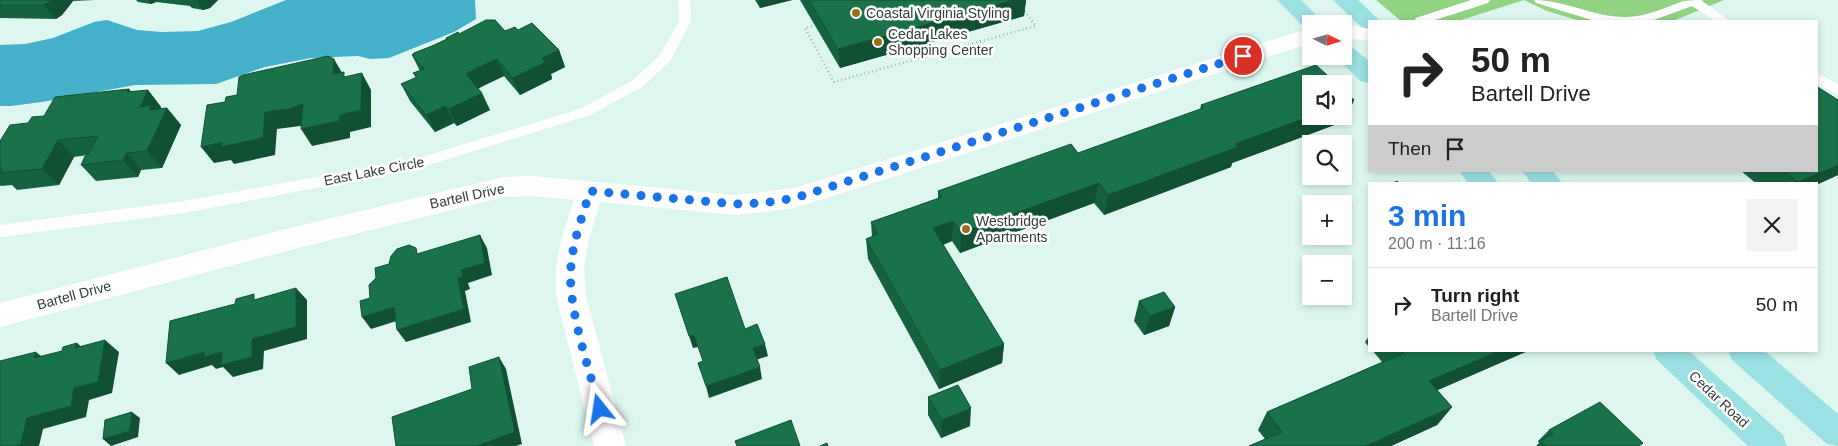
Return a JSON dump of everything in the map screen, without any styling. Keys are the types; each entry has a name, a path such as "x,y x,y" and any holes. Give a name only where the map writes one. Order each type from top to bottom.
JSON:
{"main road":[{"path":"1288,0 1304,15"},
{"path":"1344,0 1368,21"},
{"path":"1352,59 1368,74"},
{"path":"1473,172 1484,182"},
{"path":"1537,172 1548,182"},
{"name":"Cedar Road","path":"1669,352 1771,446"},
{"path":"1743,352 1838,434"}],"street":[{"path":"1352,32 1368,33"},
{"name":"Bartell Drive","path":"0,315 482,191 504,187 532,186 736,204 763,203 795,198 1302,38"},
{"path":"590,191 575,240 570,266 572,296 610,446"}],"lane":[{"name":"East Lake Circle","path":"0,231 184,207 416,164 585,112 637,84 665,58 684,21 684,0"},
{"path":"1423,20 1484,0"},
{"path":"1540,0 1582,15 1624,20 1657,16 1695,1 1723,20"},
{"path":"1818,78 1838,90"}],"path":[{"path":"812,26 805,28 834,82 1036,26 1021,6"}],"green space":[{"path":"1376,0 1524,0 1461,20 1400,20"},
{"path":"1524,0 1724,0 1675,20 1577,20 1547,11"}],"water":[{"path":"286,0 475,0 476,19 454,32 389,58 370,59 358,56 311,58 265,67 216,84 135,85 42,102 0,106 0,45 25,44 53,38 94,22 107,20 137,30 162,32 198,31 231,22"}],"building":[{"path":"0,0 52,0 44,5 0,5"},
{"path":"809,0 1014,0 838,49"},
{"path":"486,20 495,20 505,31 515,27 518,30 532,23 559,50 542,58 546,62 513,78 497,59 475,69 466,74 482,93 449,109 445,106 426,115 401,84 417,77 413,73 424,69 412,55"},
{"path":"328,56 334,59 333,74 344,72 344,77 362,73 361,110 340,115 339,121 301,129 303,104 289,109 265,112 263,138 221,147 222,142 201,147 207,105 225,102 226,97 237,95 239,77"},
{"name":"Westbridge Apartments","path":"1316,65 1327,75 1302,75 1302,119 1235,144 1238,147 1108,195 1099,183 961,233 953,221 933,228 1004,344 940,370 866,239 878,234 871,222 942,197 938,191 1071,144 1078,153 1203,108 1201,105"},
{"path":"1818,87 1838,100 1838,165 1798,182 1785,172 1818,172"},
{"path":"129,89 127,92 148,90 140,107 152,105 149,110 167,108 147,151 127,153 123,160 81,165 98,136 58,140 42,169 0,173 2,168 0,168 0,141 10,125 28,123 32,117 44,116 55,97"},
{"path":"480,235 485,263 461,270 463,277 458,278 464,309 397,330 394,307 362,317 360,301 370,298 369,285 376,278 375,268 389,264 391,256 397,249 409,245 416,248 417,254"},
{"path":"727,277 745,329 757,324 765,344 753,348 760,367 706,386 698,363 703,361 694,335 689,336 675,294"},
{"path":"296,288 296,327 252,339 252,357 221,365 222,352 204,357 204,352 166,363 170,321 235,304 236,299 254,294 254,300"},
{"path":"1164,292 1175,307 1150,316 1139,301"},
{"path":"105,340 98,382 74,388 71,406 27,418 21,444 0,446 0,361 36,352 34,358 62,351 63,347 77,343 75,348"},
{"path":"1497,352 1429,381 1452,407 1366,446 1249,446 1282,432 1267,412 1404,353"},
{"path":"499,357 515,432 477,446 396,446 392,417 472,389 469,367"},
{"path":"958,385 971,408 942,420 928,397"},
{"path":"1600,402 1643,443 1639,446 1546,446 1541,441 1553,434 1549,430"},
{"path":"132,412 130,431 103,439 105,420"},
{"path":"791,420 800,446 737,446 735,441"}],"place":[{"name":"Coastal Virginia Styling","path":"856,13"},
{"name":"Cedar Lakes Shopping Center","path":"878,42"},
{"name":"Westbridge Apartments","path":"966,229"}],"route":[{"path":"600,409 572,296 570,266 575,240 590,191 736,204 763,203 795,198 1243,56"}]}
